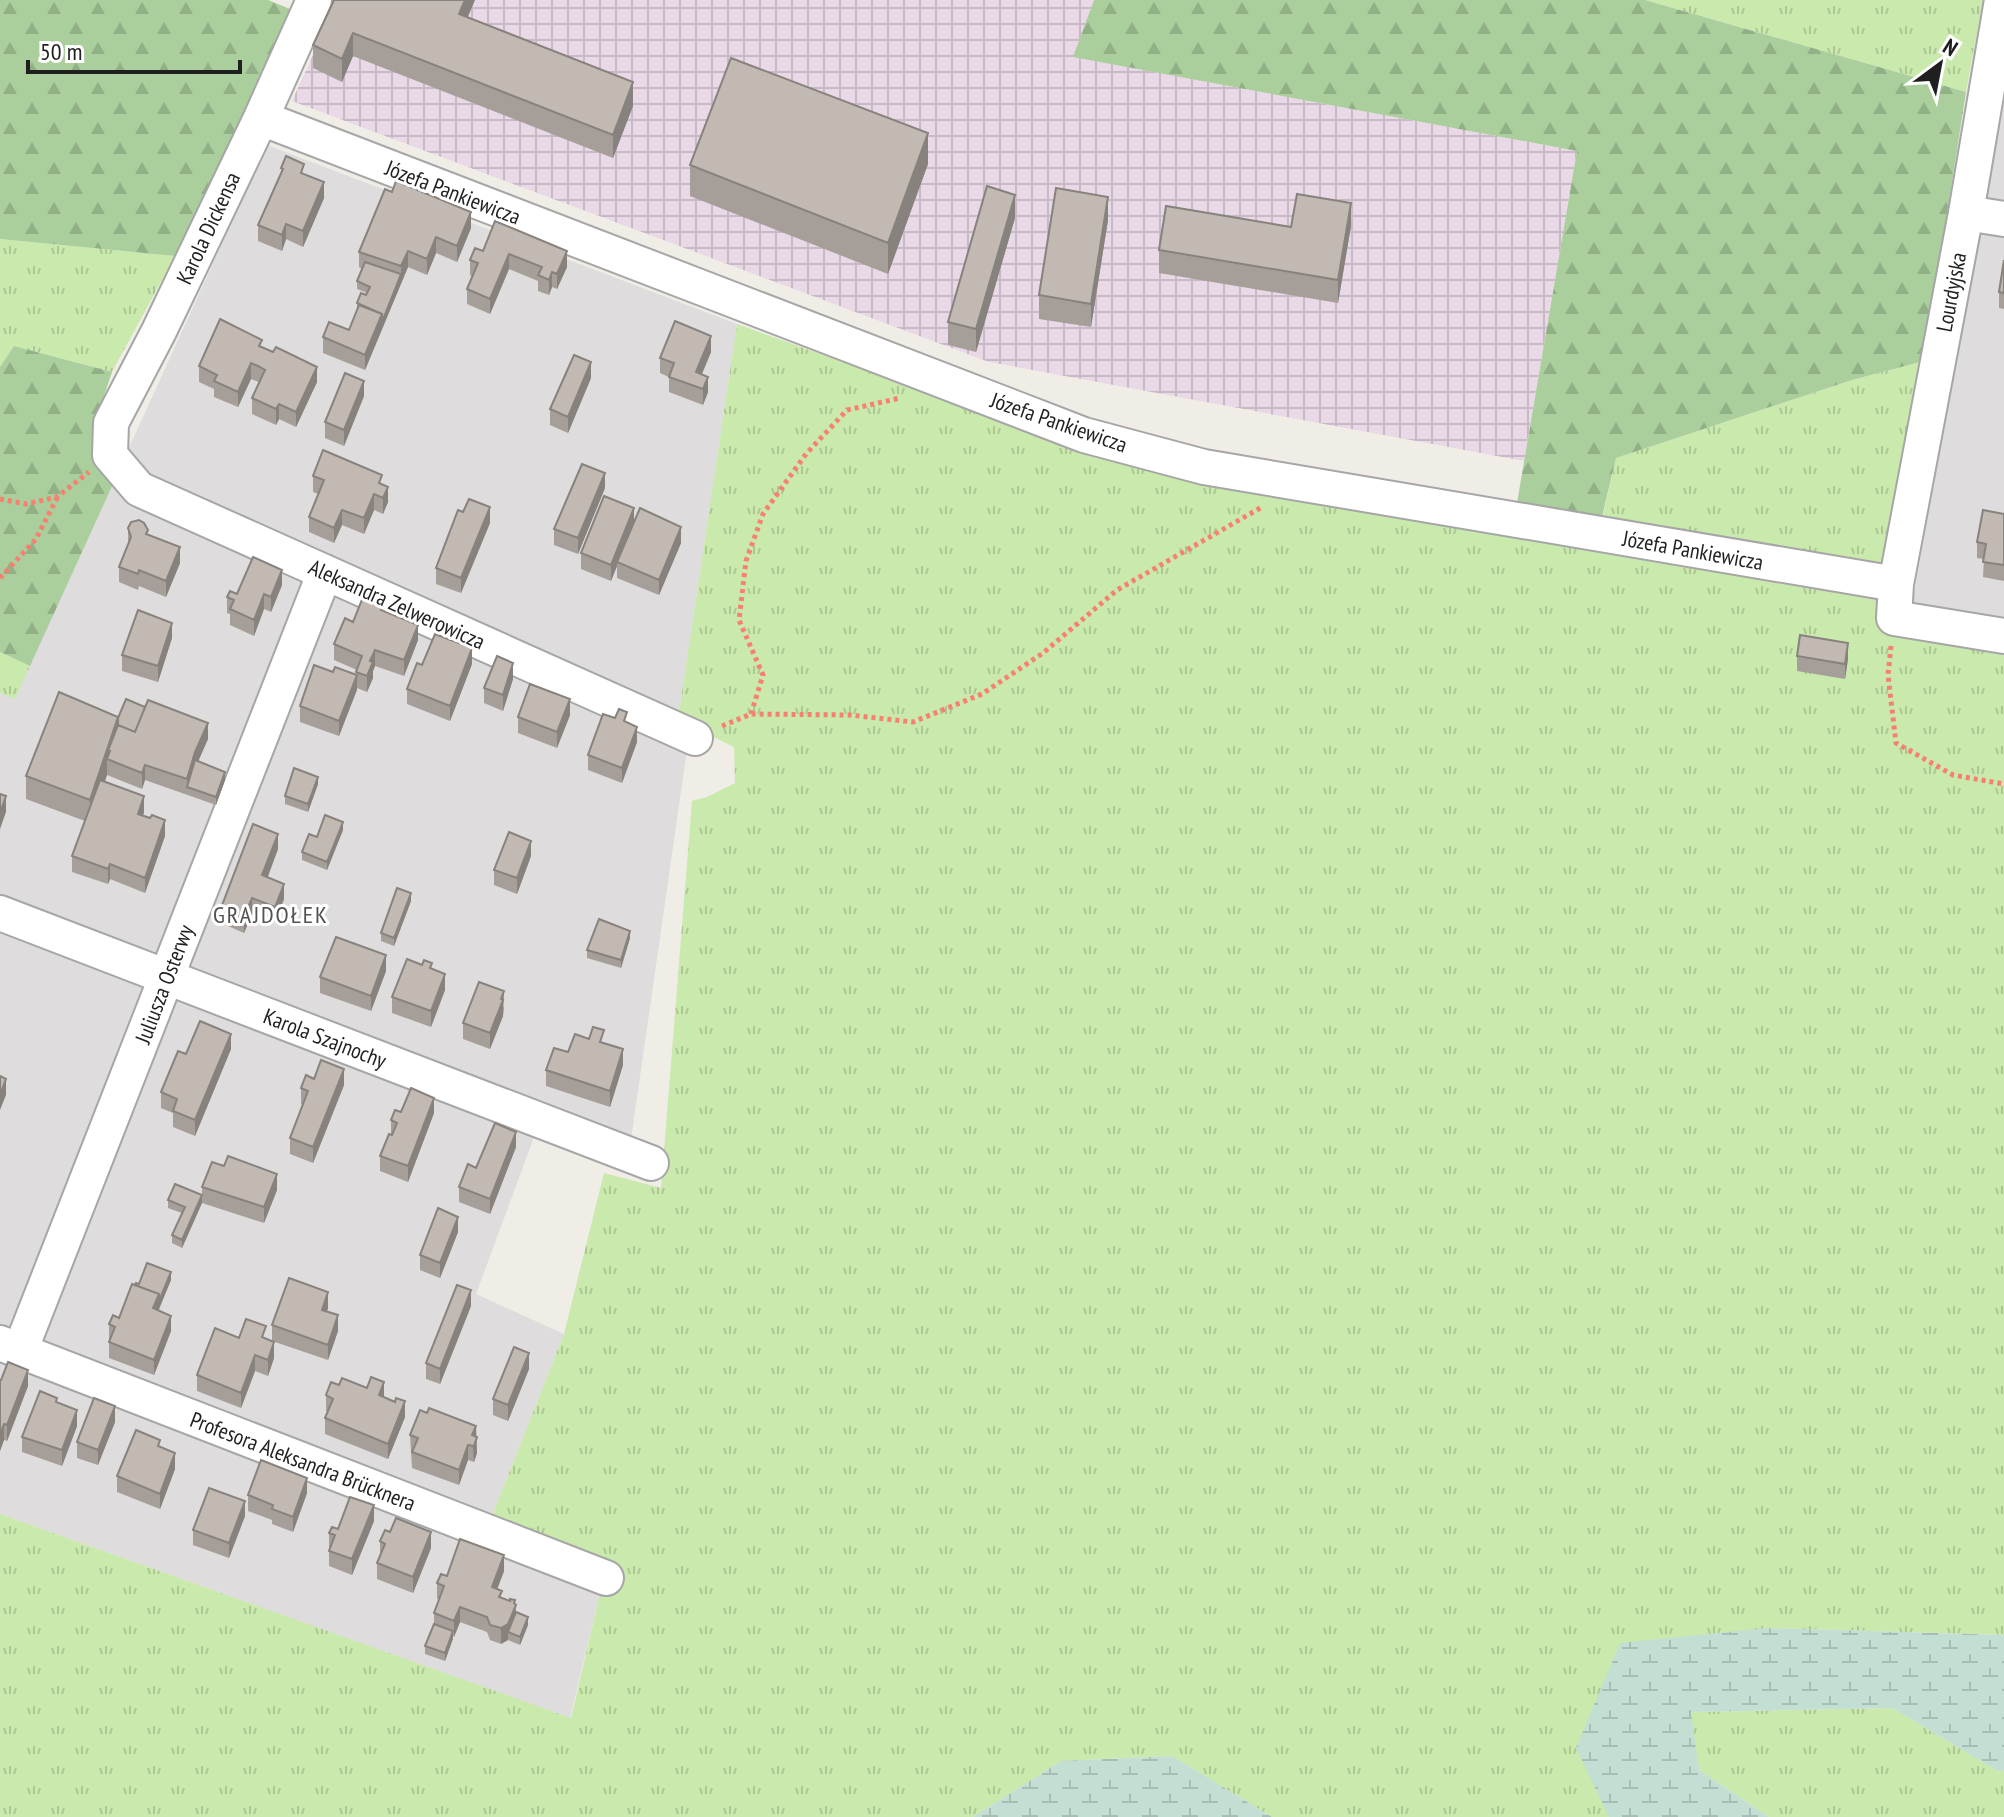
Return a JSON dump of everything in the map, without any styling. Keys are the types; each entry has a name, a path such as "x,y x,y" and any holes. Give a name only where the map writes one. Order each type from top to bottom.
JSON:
{"street":[{"name":"Karola Dickensa","path":"110,455 111,423 159,331 314,0"},
{"name":"Lourdyjska","path":"1894,618 1896,584 1966,213 2002,0"},
{"name":"Józefa Pankiewicza","path":"261,118 1084,435 1204,467 1896,584"},
{"path":"1966,213 2004,219"},
{"name":"Aleksandra Zelwerowicza","path":"110,455 139,489 695,738"},
{"name":"Juliusza Osterwy","path":"10,1347 167,977 325,572"},
{"path":"1894,618 2004,636"},
{"name":"Karola Szajnochy","path":"0,913 651,1163"},
{"name":"Profesora Aleksandra Brücknera","path":"10,1347 606,1578"}],"path":[{"path":"751,714 763,675 739,620 746,561 763,514 806,454 847,410 906,397 934,395 944,381"},
{"path":"0,578 36,539 57,497 110,455"},
{"path":"695,738 751,714 850,715 913,722 982,694 1043,653 1117,590 1303,484"},
{"path":"0,499 26,504 57,497"},
{"path":"1894,618 1888,675 1896,743 1953,775 2004,784"}],"shaded area":[{"path":"338,0 1094,0 1074,57 1577,151 1524,461 989,362 292,101"},
{"path":"2004,103 2004,625 1911,610"},
{"path":"267,145 737,324 678,719 687,750 631,1139 546,1105 476,1294 564,1334 481,1543 602,1585 570,1718 0,1514 0,693 15,698"}],"green space":[{"path":"0,0 268,0 295,11 175,256 0,239"},
{"path":"1094,0 1645,0 1966,92 1924,361 1852,380 1616,458 1601,521 1517,503 1577,151 1073,57"},
{"path":"1645,0 1983,0 1966,92"},
{"path":"0,239 175,256 112,372 14,346 0,367"},
{"path":"737,324 1046,435 1596,546 1616,458 1852,380 1924,361 1877,611 1879,624 2004,645 2004,1635 1767,1628 1577,1748 1609,1817 1272,1817 1172,1756 1061,1761 973,1817 0,1817 0,1514 571,1718 602,1585 605,1558 491,1518 564,1334 604,1173 661,1188 692,801 735,783 734,747 678,719"},
{"path":"14,346 112,372 95,423 113,484 30,666 0,652 0,367"},
{"path":"0,652 30,666 15,699 0,693"},
{"path":"1767,1628 2004,1635 2004,1771 1996,1770 1892,1708 1691,1712 1699,1770 1769,1817 1609,1817 1576,1748 1620,1643"},
{"path":"1892,1708 1996,1770 2004,1771 2004,1817 1769,1817 1699,1770 1690,1712"},
{"path":"1172,1756 1272,1817 973,1817 1061,1761"}],"building":[{"path":"334,0 465,0 459,14 633,82 613,135 353,33 342,59 313,45"},
{"path":"731,58 928,133 888,243 690,165"},
{"path":"286,156 304,164 301,173 324,182 303,231 286,224 282,235 258,225"},
{"path":"396,181 471,212 457,246 436,237 427,259 408,251 401,266 359,252 385,189 392,192"},
{"path":"987,186 1015,195 976,329 948,322"},
{"path":"1056,188 1108,197 1091,304 1039,295"},
{"path":"1297,194 1351,203 1338,280 1159,250 1166,206 1291,227"},
{"path":"495,221 567,251 557,274 552,272 549,280 538,275 542,267 509,254 490,299 467,289 478,263 470,260 475,248 483,251"},
{"path":"2004,260 2004,293 1999,292"},
{"path":"365,262 401,274 382,322 382,314 357,303 361,293 366,295 370,287 357,281"},
{"path":"359,305 382,314 365,355 323,337 329,322 349,330"},
{"path":"220,319 262,340 259,346 273,352 276,347 317,367 296,412 279,404 276,409 252,398 265,370 258,366 251,363 238,392 214,381 217,375 199,366"},
{"path":"675,321 711,336 696,372 708,377 703,389 669,377 674,363 660,358"},
{"path":"574,355 591,362 568,417 550,409"},
{"path":"345,373 364,381 344,430 325,422"},
{"path":"323,450 382,475 379,483 388,487 383,498 374,494 364,518 342,510 334,528 309,517 324,480 313,476"},
{"path":"582,464 605,473 578,538 554,529"},
{"path":"604,496 634,508 611,565 581,553"},
{"path":"469,499 490,507 461,578 436,568 458,510 463,512"},
{"path":"640,508 681,527 659,580 617,562"},
{"path":"1983,510 2004,514 2004,565 1983,562 1986,544 1977,542"},
{"path":"139,520 148,530 146,534 180,547 166,581 139,570 138,574 119,567 131,537 128,528 131,522"},
{"path":"253,557 282,570 271,597 264,594 254,620 230,609 234,600 227,597 230,591 237,594"},
{"path":"363,597 382,605 381,610 418,625 404,660 375,650 367,676 356,672 362,656 334,644 345,618 353,622"},
{"path":"138,610 172,623 158,666 122,655"},
{"path":"435,634 472,648 450,706 407,689 417,663 422,665"},
{"path":"1800,635 1848,643 1845,664 1797,656"},
{"path":"497,656 513,663 503,695 484,688"},
{"path":"314,665 333,672 335,667 357,675 339,721 300,706"},
{"path":"530,684 570,699 557,732 518,717"},
{"path":"59,692 118,717 90,800 26,776"},
{"path":"126,699 145,707 135,732 118,725"},
{"path":"148,700 208,723 187,779 145,765 142,773 107,759 118,725 135,732"},
{"path":"619,709 627,712 624,721 637,727 622,768 588,755 603,714 615,718"},
{"path":"195,760 225,772 216,797 187,787"},
{"path":"294,768 318,777 308,804 285,796"},
{"path":"100,780 144,796 138,814 165,820 145,878 110,864 108,869 72,856"},
{"path":"0,794 6,796 0,813"},
{"path":"325,815 343,822 327,862 302,852 309,834 317,837"},
{"path":"253,824 278,834 262,875 284,884 275,907 252,898 244,917 221,908"},
{"path":"509,832 531,841 517,878 494,870"},
{"path":"397,888 411,893 394,938 381,933"},
{"path":"599,919 630,931 621,960 587,950"},
{"path":"336,937 386,955 371,996 320,977"},
{"path":"407,959 422,965 424,960 432,963 430,968 445,974 431,1011 392,997"},
{"path":"479,982 504,991 490,1033 463,1023"},
{"path":"200,1021 231,1034 195,1120 173,1111 177,1099 161,1092 178,1051 186,1054"},
{"path":"593,1027 604,1030 600,1042 623,1049 610,1091 546,1070 554,1048 568,1052 575,1034 589,1039"},
{"path":"321,1060 344,1069 313,1147 290,1138 308,1091 301,1088 306,1075 314,1079"},
{"path":"0,1076 6,1079 0,1095"},
{"path":"411,1088 434,1098 408,1166 380,1156 397,1123 391,1120 395,1110 401,1112"},
{"path":"495,1123 516,1132 490,1199 459,1187 468,1164 476,1168"},
{"path":"228,1156 277,1174 264,1207 202,1187 212,1162 224,1166"},
{"path":"175,1184 202,1195 182,1240 172,1235 185,1207 168,1200"},
{"path":"438,1208 458,1217 440,1263 420,1255"},
{"path":"147,1263 171,1272 159,1301 159,1294 135,1285 139,1284"},
{"path":"289,1278 328,1292 322,1310 338,1315 328,1345 272,1325"},
{"path":"132,1284 159,1294 153,1308 171,1316 154,1360 109,1342 115,1327 109,1324 113,1315 119,1318"},
{"path":"457,1285 471,1290 440,1369 426,1363"},
{"path":"246,1319 266,1326 262,1337 274,1342 268,1360 255,1355 241,1393 197,1375 215,1328 239,1338"},
{"path":"514,1347 529,1353 508,1405 493,1399"},
{"path":"8,1362 28,1370 7,1425 4,1424 0,1435 0,1380"},
{"path":"371,1377 384,1382 379,1395 395,1402 396,1398 405,1401 388,1444 325,1418 333,1399 326,1395 331,1382 339,1385 342,1378 367,1388"},
{"path":"40,1391 57,1398 56,1402 77,1410 62,1450 22,1437"},
{"path":"94,1398 115,1406 98,1450 77,1442"},
{"path":"429,1408 476,1426 472,1435 477,1437 474,1446 468,1445 459,1470 412,1452 418,1438 410,1435 420,1410 427,1413"},
{"path":"136,1430 160,1440 158,1446 175,1453 160,1494 117,1476"},
{"path":"261,1460 307,1478 293,1517 248,1495"},
{"path":"209,1488 245,1501 229,1543 193,1530"},
{"path":"350,1497 374,1505 352,1559 329,1551 335,1535 329,1533 332,1527 338,1529"},
{"path":"396,1518 431,1532 413,1577 377,1563 385,1544 380,1541 385,1530 390,1532"},
{"path":"460,1539 504,1555 492,1587 502,1591 499,1597 515,1600 516,1605 508,1624 501,1628 490,1625 487,1617 460,1607 454,1621 434,1613 444,1586 437,1583 441,1574 447,1576"},
{"path":"516,1612 528,1617 520,1637 508,1632"},
{"path":"434,1624 453,1631 445,1653 425,1646"}],"district":[{"name":"GRAJDOŁEK","path":"271,915"}]}
